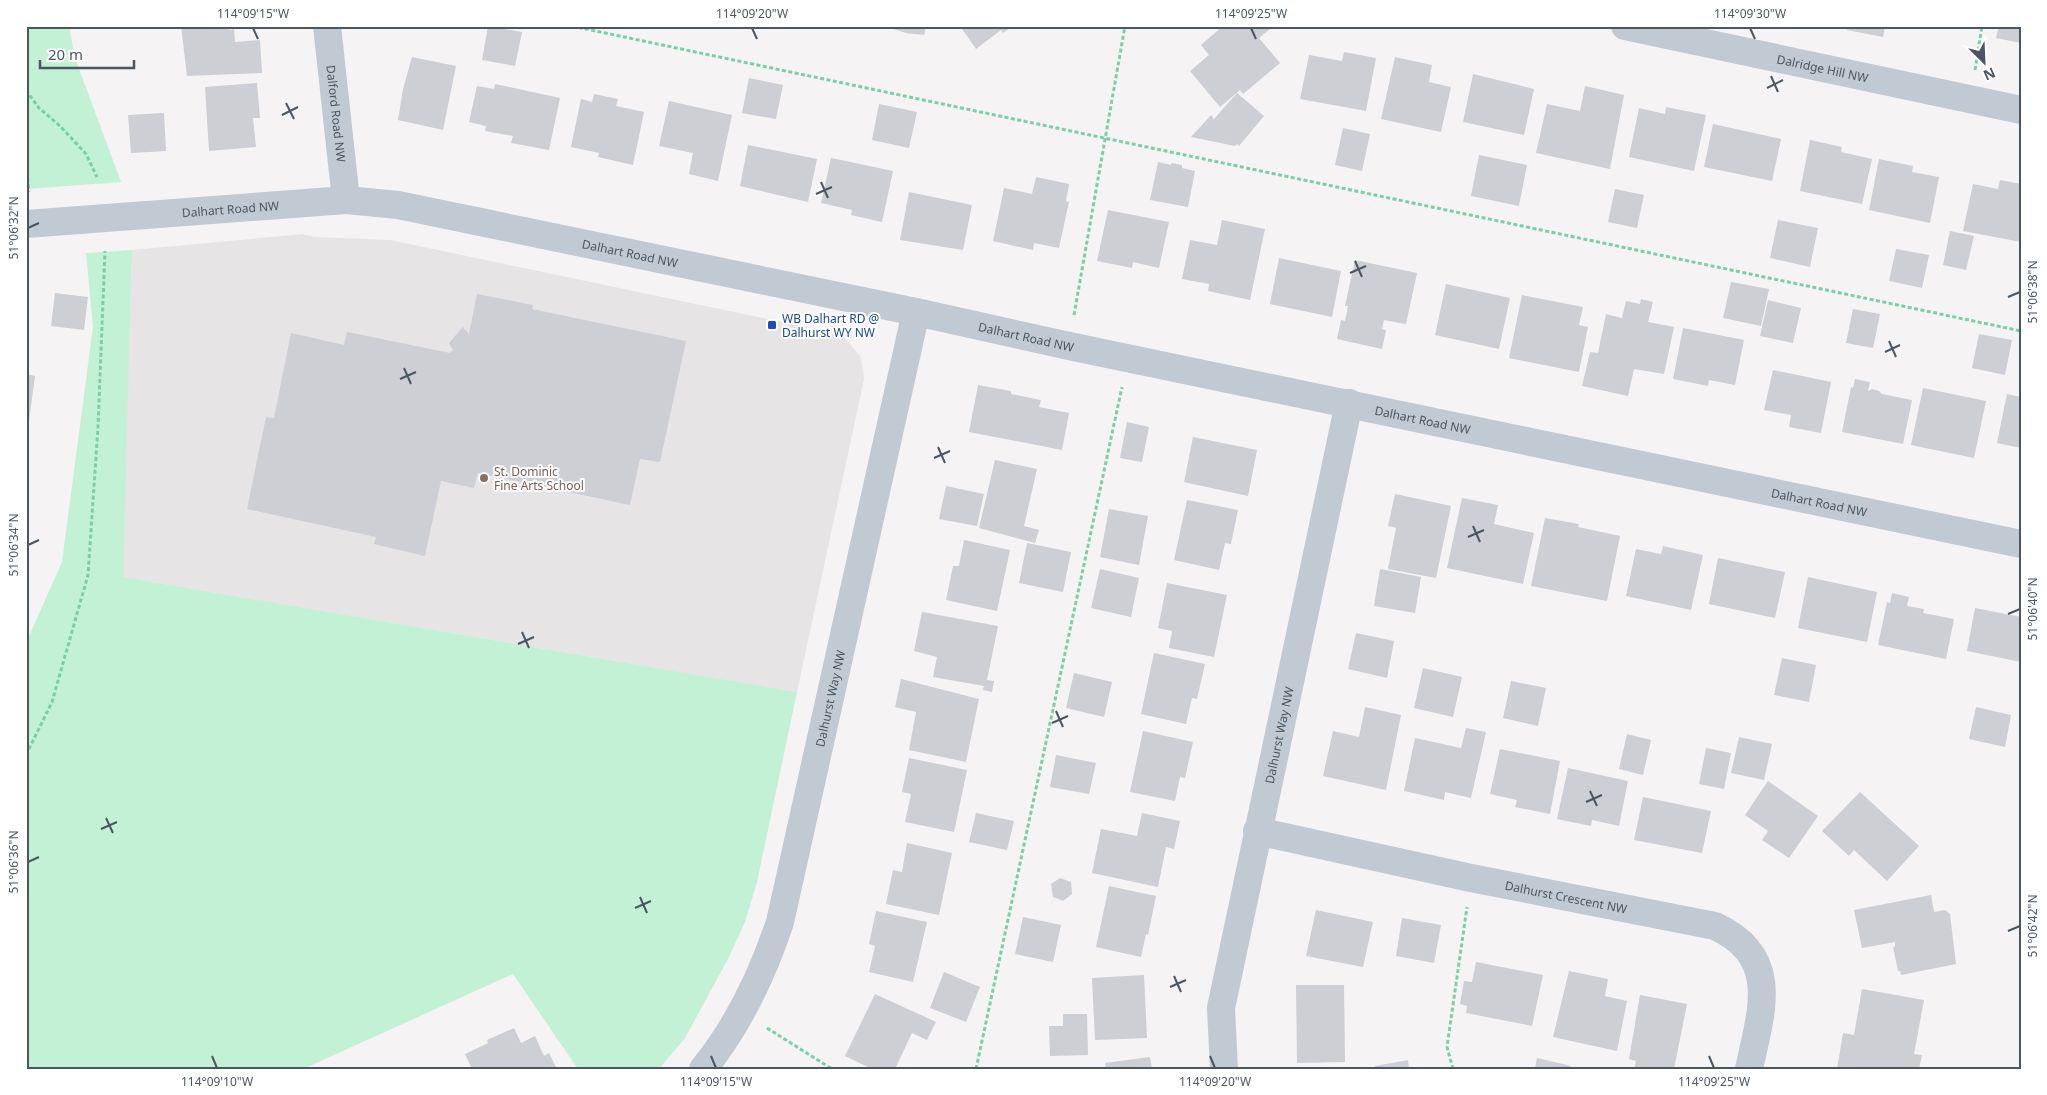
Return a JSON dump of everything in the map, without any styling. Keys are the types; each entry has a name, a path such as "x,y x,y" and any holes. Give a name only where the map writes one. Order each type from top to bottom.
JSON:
{"street":[{"name":"Dalford Road NW","path":"327,26 346,200"},
{"name":"Dalridge Hill NW","path":"1625,26 2021,110"},
{"name":"Dalhart Road NW","path":"26,224 346,200 398,205 2021,544"},
{"name":"Dalhurst Way NW","path":"703,1069 730,1033 757,984 780,922 916,312"},
{"name":"Dalhurst Way NW","path":"1224,1069 1221,1008 1349,403"},
{"name":"Dalhurst Crescent NW","path":"1258,831 1471,878 1715,926 1728,932 1748,950 1756,962 1761,976 1763,990 1762,1006 1749,1069"}],"path":[{"path":"572,26 1105,140 2021,330"},
{"path":"1074,315 1125,26"},
{"path":"1974,75 1982,26"},
{"path":"26,90 39,108 60,126 86,154 97,177"},
{"path":"26,165 29,192"},
{"path":"26,754 52,702 88,575 98,427 105,251"},
{"path":"976,1069 1122,387"},
{"path":"1453,1069 1447,1047 1467,905"},
{"path":"767,1028 832,1069"}],"shaded area":[{"name":"St. Dominic Fine Arts School","path":"303,234 314,237 390,240 830,332 845,338 861,357 864,379 797,692 122,577 132,250"}],"green space":[{"path":"26,26 69,26 75,58 121,182 26,189"},
{"path":"132,250 123,577 797,692 757,882 745,922 729,957 685,1038 659,1069 578,1069 513,974 303,1069 26,1069 26,643 62,562 93,327 86,253"}],"building":[{"path":"181,26 229,26 229,30 234,29 235,42 260,40 262,73 187,76"},
{"path":"488,26 522,32 515,66 482,60"},
{"path":"884,26 926,26 924,35 906,33"},
{"path":"960,26 1013,26 1003,33 1001,30 976,49"},
{"path":"1223,26 1268,26 1270,29 1259,38 1280,63 1243,94 1240,90 1220,107 1190,71 1209,55 1201,45"},
{"path":"1848,26 1885,26 1883,37 1847,30"},
{"path":"1999,26 2021,26 2021,43 1996,38"},
{"path":"1344,52 1376,58 1366,111 1300,99 1309,55 1342,61"},
{"path":"412,57 456,66 443,130 398,120 403,89"},
{"path":"1395,57 1432,65 1429,82 1451,87 1441,132 1381,119"},
{"path":"1473,74 1534,89 1524,135 1463,122"},
{"path":"749,78 783,85 776,119 742,113"},
{"path":"257,83 260,118 253,118 256,147 209,151 205,87"},
{"path":"495,84 560,98 549,150 511,143 513,136 485,131 486,126 469,122 477,86 494,89"},
{"path":"1585,86 1624,95 1610,169 1536,153 1547,104 1580,111"},
{"path":"1237,93 1264,116 1239,146 1237,144 1235,146 1191,137 1211,115 1214,119"},
{"path":"594,94 618,99 616,106 644,112 633,165 598,157 599,153 571,147 581,99 592,102"},
{"path":"669,101 732,115 718,181 689,174 693,153 659,146"},
{"path":"879,104 917,112 909,148 872,140"},
{"path":"1666,107 1706,115 1694,171 1629,157 1639,108 1665,114"},
{"path":"164,113 166,151 131,153 128,115"},
{"path":"1713,124 1781,139 1772,181 1704,167"},
{"path":"1343,128 1370,134 1362,171 1335,165"},
{"path":"1810,140 1842,147 1841,152 1872,159 1862,204 1800,191"},
{"path":"748,145 817,159 808,202 740,186"},
{"path":"1479,155 1527,165 1519,206 1471,196"},
{"path":"831,158 893,171 882,222 851,215 852,210 821,203"},
{"path":"1879,159 1913,166 1912,172 1939,177 1930,223 1869,210"},
{"path":"1158,162 1182,165 1182,168 1195,171 1188,207 1150,200"},
{"path":"1036,177 1069,184 1066,201 1069,202 1059,248 1034,243 1033,250 993,241 1004,188 1032,194"},
{"path":"2000,180 2021,184 2021,242 1963,231 1973,184 1998,189"},
{"path":"1615,189 1644,195 1637,228 1608,222"},
{"path":"909,192 972,205 963,250 900,240"},
{"path":"1108,210 1169,222 1159,268 1133,262 1132,268 1097,261"},
{"path":"1222,220 1265,229 1250,300 1208,291 1209,284 1182,279 1190,240 1217,245"},
{"path":"1778,220 1818,228 1810,267 1770,258"},
{"path":"1950,231 1974,236 1966,270 1943,265"},
{"path":"1896,249 1929,255 1922,288 1889,281"},
{"path":"1279,258 1341,271 1332,317 1270,304"},
{"path":"1355,260 1417,273 1406,324 1384,320 1382,329 1386,330 1382,349 1337,339 1341,320 1345,321 1348,306 1345,306"},
{"path":"1731,282 1769,289 1761,326 1723,318"},
{"path":"1446,284 1510,298 1499,349 1435,335"},
{"path":"55,293 88,297 84,330 51,326"},
{"path":"477,294 533,305 532,309 686,341 660,462 640,459 630,505 478,473 474,488 441,481 425,556 374,544 376,537 247,509 266,417 274,418 291,333 344,345 347,332 450,353 453,350 449,343 463,327 469,334"},
{"path":"1522,295 1583,307 1579,325 1588,327 1579,372 1509,358"},
{"path":"1641,299 1653,302 1648,322 1674,327 1664,374 1634,369 1628,396 1582,386 1590,352 1598,353 1606,314 1622,318 1626,301 1640,304"},
{"path":"1768,300 1801,308 1793,343 1760,336"},
{"path":"1853,309 1880,314 1873,348 1846,343"},
{"path":"1683,328 1744,340 1735,385 1709,380 1708,386 1673,379"},
{"path":"1979,334 2012,340 2005,375 1972,368"},
{"path":"1773,370 1831,382 1821,433 1789,427 1791,415 1764,410"},
{"path":"26,374 35,376 29,421 26,420"},
{"path":"1855,379 1870,382 1868,391 1872,389 1882,394 1912,400 1903,444 1842,432 1851,387 1853,388"},
{"path":"978,385 1011,391 1011,394 1041,400 1039,407 1069,413 1062,450 969,432"},
{"path":"1923,388 1986,401 1974,458 1911,445"},
{"path":"2007,394 2021,397 2021,448 1997,443"},
{"path":"1127,422 1149,427 1142,462 1120,458"},
{"path":"1193,437 1257,450 1248,496 1184,482"},
{"path":"995,460 1037,469 1024,526 1039,530 1035,543 979,528"},
{"path":"946,486 984,494 977,526 939,519"},
{"path":"1395,494 1451,506 1436,578 1388,569 1396,528 1388,526"},
{"path":"1462,498 1498,505 1494,524 1534,533 1523,584 1447,568"},
{"path":"1187,500 1238,510 1231,544 1225,543 1219,570 1174,560"},
{"path":"1109,509 1148,516 1139,565 1100,557"},
{"path":"1545,518 1579,524 1578,527 1620,536 1607,601 1531,586"},
{"path":"964,540 1010,550 997,611 946,600 953,566 959,566"},
{"path":"1027,543 1071,552 1063,592 1019,583"},
{"path":"1663,546 1703,555 1691,610 1626,596 1636,549 1661,554"},
{"path":"1718,558 1785,572 1775,618 1709,604"},
{"path":"1100,569 1139,578 1131,617 1091,608"},
{"path":"1380,569 1421,577 1415,613 1374,606"},
{"path":"1808,577 1877,592 1867,642 1798,628"},
{"path":"1167,583 1227,595 1214,657 1169,648 1172,631 1158,628"},
{"path":"1892,593 1909,597 1907,606 1924,609 1923,613 1954,619 1946,659 1878,645 1887,602 1890,603"},
{"path":"1975,608 2021,617 2021,662 1967,651"},
{"path":"922,612 998,626 987,680 994,681 992,692 983,690 984,686 933,677 937,657 914,651"},
{"path":"1356,633 1394,641 1387,678 1348,669"},
{"path":"1154,653 1205,664 1197,699 1192,698 1186,724 1141,714"},
{"path":"1782,658 1816,665 1809,702 1774,695"},
{"path":"1423,668 1462,677 1453,717 1414,708"},
{"path":"1074,673 1112,682 1104,717 1066,708"},
{"path":"901,679 979,699 966,762 909,750 916,712 895,707"},
{"path":"1511,681 1546,688 1538,726 1503,718"},
{"path":"1365,707 1401,715 1386,790 1323,776 1333,731 1359,737"},
{"path":"1976,707 2011,715 2005,747 1969,739"},
{"path":"1466,728 1486,732 1471,798 1445,792 1444,800 1404,791 1415,738 1461,748"},
{"path":"1143,731 1193,742 1185,778 1180,777 1175,801 1130,792"},
{"path":"1627,734 1651,740 1643,775 1619,769"},
{"path":"1739,737 1772,744 1764,780 1731,773"},
{"path":"1706,748 1731,753 1724,789 1699,784"},
{"path":"1500,749 1560,761 1550,814 1515,807 1517,800 1490,794"},
{"path":"1056,755 1096,763 1089,794 1050,787"},
{"path":"909,758 967,770 954,832 905,822 911,794 902,792"},
{"path":"1568,768 1628,781 1619,826 1592,820 1591,826 1557,819"},
{"path":"1768,781 1818,816 1789,858 1762,840 1768,831 1745,815"},
{"path":"1860,792 1919,846 1887,881 1854,850 1849,856 1822,831"},
{"path":"1643,797 1711,811 1702,853 1634,840"},
{"path":"976,813 1014,821 1007,850 969,842"},
{"path":"1142,813 1180,821 1174,849 1166,847 1158,887 1092,873 1101,829 1137,836"},
{"path":"907,843 952,853 939,915 886,904 893,870 902,872"},
{"path":"1060,878 1071,882 1072,894 1063,901 1053,897 1051,884"},
{"path":"1109,886 1156,896 1148,935 1146,934 1141,957 1096,947"},
{"path":"1931,895 1934,912 1945,910 1950,914 1956,964 1901,975 1900,971 1898,971 1893,947 1895,942 1862,948 1854,910"},
{"path":"1316,910 1373,922 1363,967 1306,956"},
{"path":"876,911 927,922 913,982 869,972 875,946 869,944"},
{"path":"1023,917 1061,925 1053,962 1015,954"},
{"path":"1402,918 1441,925 1434,963 1396,956"},
{"path":"1476,962 1543,975 1532,1026 1466,1013 1467,1006 1460,1004 1464,981 1472,982"},
{"path":"1569,971 1608,979 1605,996 1627,1001 1617,1051 1553,1037"},
{"path":"944,972 980,987 966,1022 930,1008"},
{"path":"1144,975 1147,1038 1095,1040 1092,978"},
{"path":"1296,985 1344,985 1345,1062 1297,1063"},
{"path":"1862,989 1924,1000 1914,1054 1922,1055 1919,1069 1837,1069 1843,1033 1854,1035"},
{"path":"875,994 936,1022 927,1040 912,1033 895,1069 872,1069 845,1056"},
{"path":"1640,995 1687,1004 1674,1069 1634,1069 1636,1061 1629,1059"},
{"path":"1063,1014 1087,1014 1088,1055 1050,1056 1049,1026 1063,1026"},
{"path":"514,1028 521,1043 535,1036 544,1056 549,1053 557,1069 472,1069 465,1054 488,1043 487,1040"},
{"path":"1150,1057 1152,1069 1106,1069 1105,1063"},
{"path":"1537,1058 1571,1066 1570,1069 1535,1069"},
{"path":"1408,1060 1409,1069 1375,1069 1375,1066"}],"place":[{"name":"WB Dalhart RD @ Dalhurst WY NW","path":"772,325"},
{"name":"St. Dominic Fine Arts School","path":"484,478"}]}
